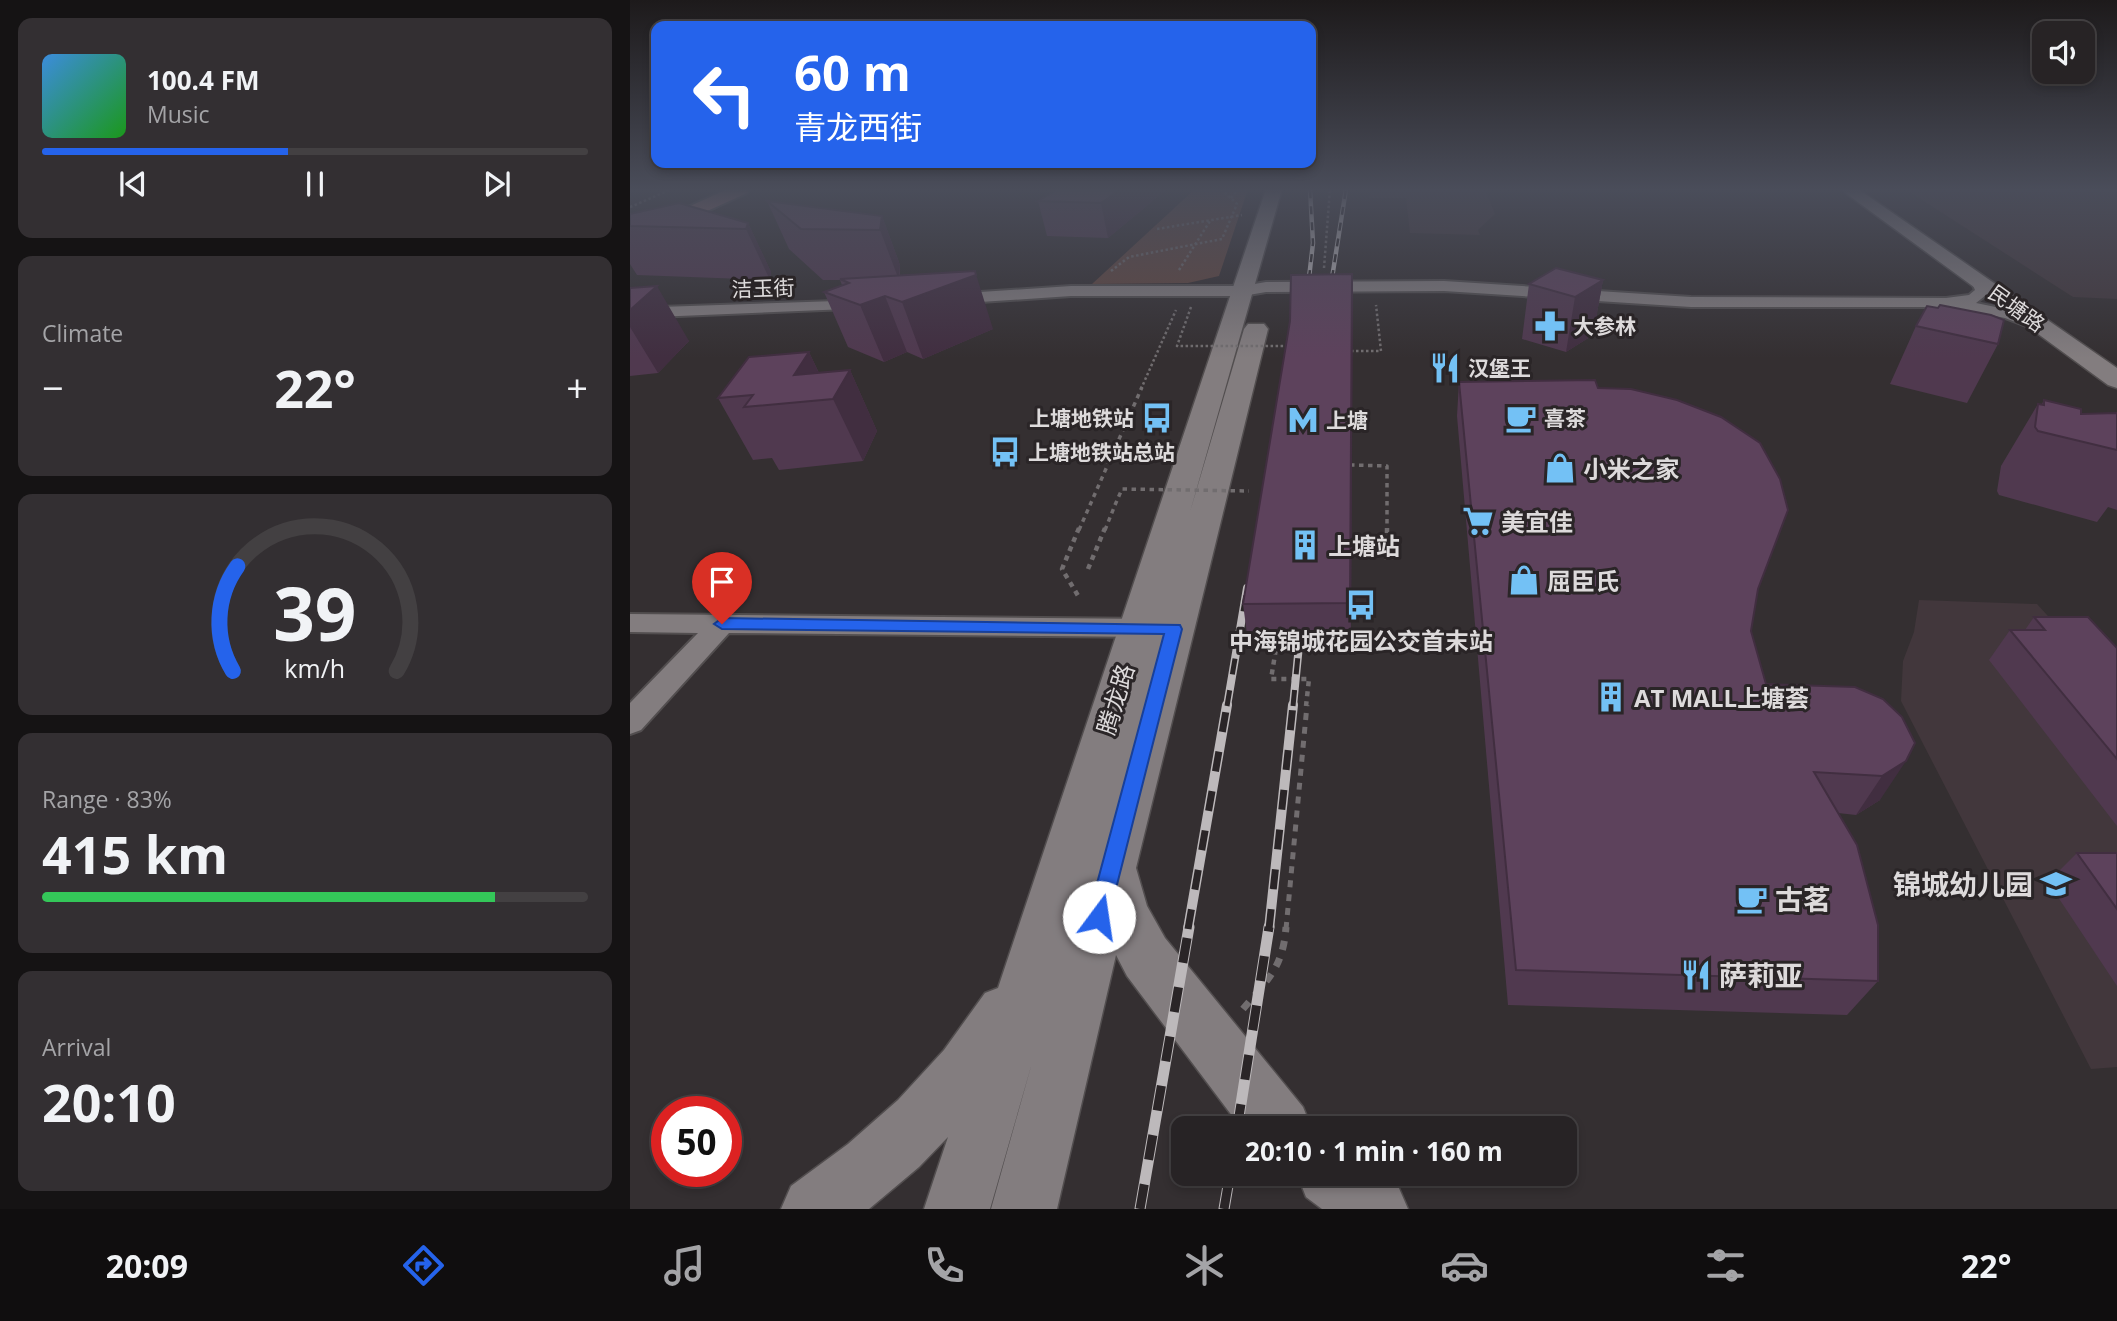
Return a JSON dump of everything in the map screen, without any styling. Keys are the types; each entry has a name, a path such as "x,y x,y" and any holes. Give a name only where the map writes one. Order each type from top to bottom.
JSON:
{"main road":[{"name":"腾龙路","path":"1264,274 1267,245"},
{"name":"腾龙路","path":"957,1209 1030,973 1156,628 1272,245"},
{"name":"民塘路","path":"1928,245 2117,380"},
{"name":"民塘路","path":"1960,245 2027,291"},
{"name":"腾龙路","path":"1024,1209 1112,866 1156,628"},
{"path":"1112,866 1115,894 1128,926 1146,957 1271,1116"},
{"path":"814,1209 894,1150 939,1103 984,1044 1030,973"},
{"path":"1345,1186 1375,1209"}],"street":[{"path":"939,300 1096,290 1264,274 1691,302 1946,303 1974,299 1983,291 1979,281"},
{"path":"1946,303 2009,314 2044,328"},
{"name":"洁玉街","path":"630,313 877,304"},
{"path":"630,623 1156,628"},
{"path":"630,722 722,624"}],"path":[{"path":"1105,276 1129,257 1192,245"},
{"path":"1175,275 1194,245"},
{"path":"1320,276 1324,269 1326,245"},
{"path":"1351,351 1381,351 1376,305"},
{"path":"1080,599 1062,569 1180,306"},
{"path":"1191,307 1177,346 1291,346"},
{"path":"1350,466 1387,466 1387,560"},
{"path":"1088,569 1122,489 1249,491"},
{"path":"1234,1019 1269,979 1284,952 1309,679 1271,679 1281,618"}],"shaded area":[{"path":"1134,245 1229,245 1219,276 1188,283 1092,284"},
{"path":"1993,245 2117,245 2117,299 2073,297"},
{"name":"锦城幼儿园","path":"1919,600 2037,604 2117,692 2117,1067 2091,1069 1901,701 1903,661 1914,632"}],"building":[{"path":"1556,268 1603,280 1575,297 1529,284"},
{"path":"975,271 976,275 902,302 885,296 860,305 824,292 849,283 840,279"},
{"name":"上塘站","path":"1352,274 1350,603 1243,604 1290,321 1291,275"},
{"path":"657,286 630,310 630,288"},
{"path":"1940,305 2004,320 1998,344 1916,326 1927,306 1938,308"},
{"path":"809,352 794,375 850,370 833,399 744,407 753,395 718,398 749,357"},
{"name":"AT MALL上塘荟","path":"1595,380 1598,388 1631,389 1677,400 1721,417 1760,443 1780,479 1788,510 1758,589 1751,631 1766,684 1855,687 1883,699 1902,717 1915,743 1906,761 1882,776 1814,772 1857,845 1878,925 1878,981 1516,970 1459,382"},
{"path":"2044,400 2081,409 2081,414 2117,413 2117,450 2038,431 2035,427 2038,404 2044,405"},
{"path":"2034,617 2088,617 2117,648 2117,759 2010,630 2045,630"},
{"path":"2077,853 2117,853 2117,909"}],"railway":[{"path":"1309,278 1313,245"},
{"path":"1332,278 1337,245"},
{"path":"1307,293 1309,276"},
{"path":"1329,294 1332,276"},
{"path":"1227,706 1247,588"},
{"path":"1293,706 1302,615"},
{"path":"1188,929 1227,705"},
{"path":"1269,929 1293,705"},
{"path":"1140,1209 1189,927"},
{"path":"1239,1116 1269,927"},
{"path":"1224,1209 1228,1186"}],"place":[{"name":"大参林","path":"1550,326"},
{"name":"汉堡王","path":"1445,368"},
{"name":"上塘地铁站","path":"1157,418"},
{"name":"喜茶","path":"1521,418"},
{"name":"上塘","path":"1303,420"},
{"name":"上塘地铁站总站","path":"1005,452"},
{"name":"小米之家","path":"1560,468"},
{"name":"美宜佳","path":"1478,521"},
{"name":"上塘站","path":"1305,545"},
{"name":"屈臣氏","path":"1524,580"},
{"name":"中海锦城花园公交首末站","path":"1361,605"},
{"name":"AT MALL上塘荟","path":"1611,697"},
{"name":"锦城幼儿园","path":"2056,884"},
{"name":"古茗","path":"1752,899"},
{"name":"萨莉亚","path":"1696,975"}],"route":[{"path":"722,624 1174,629 1099,917"}]}
